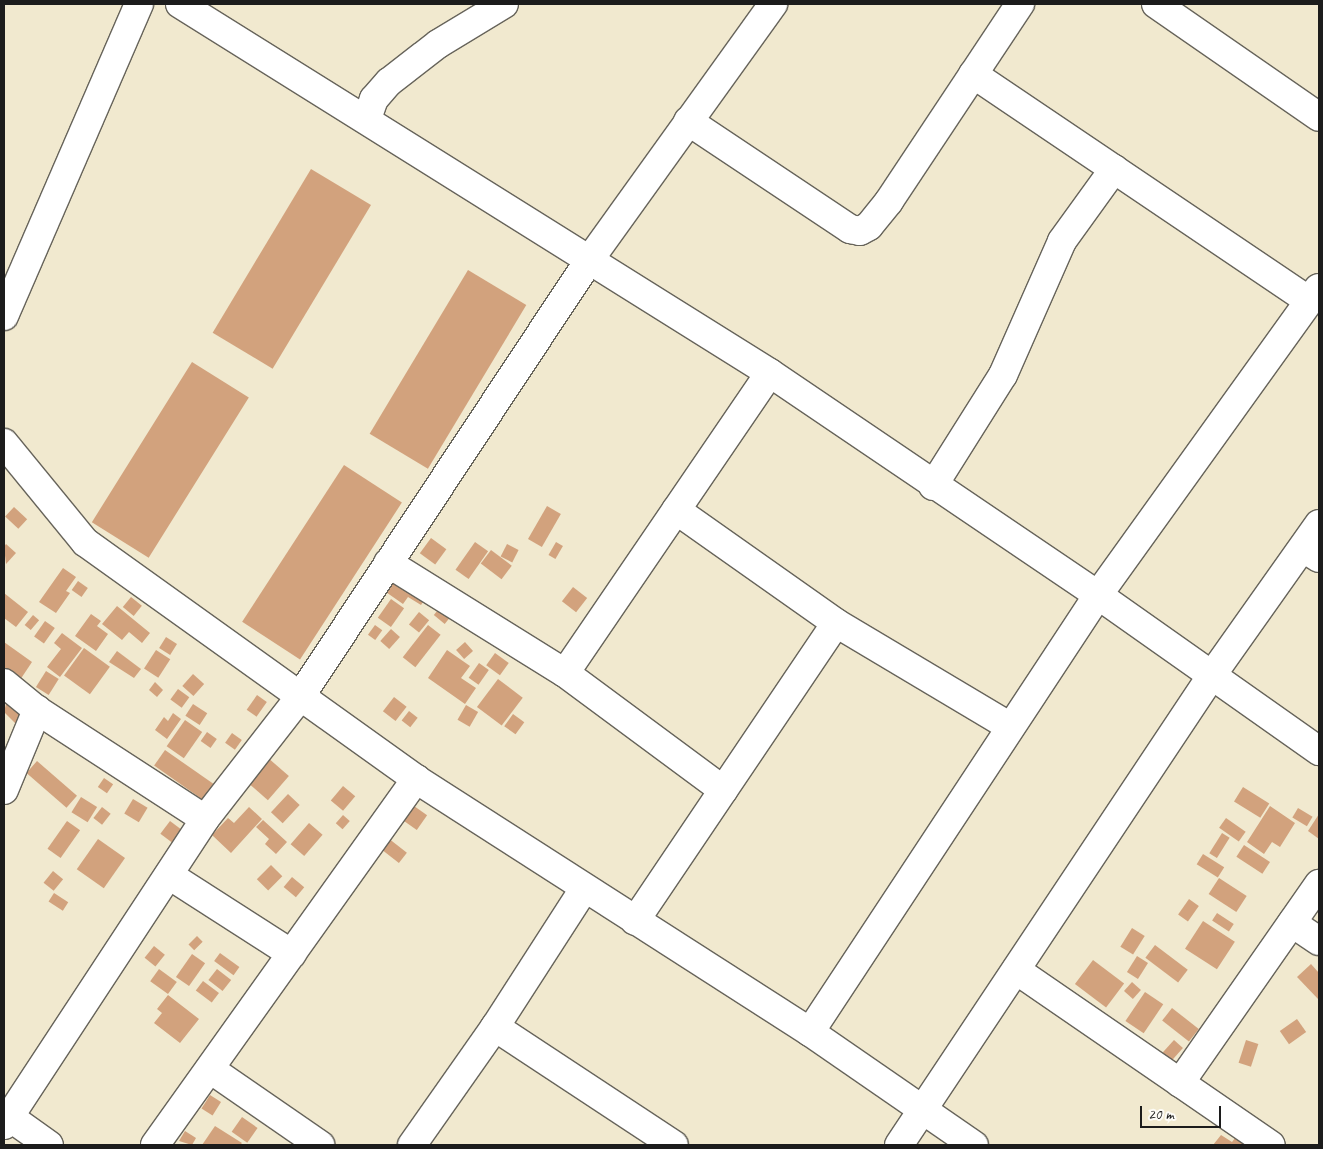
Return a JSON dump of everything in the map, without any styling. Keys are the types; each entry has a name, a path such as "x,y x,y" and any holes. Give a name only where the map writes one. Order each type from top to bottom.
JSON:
{"street":[{"path":"4,316 139,4"},
{"path":"180,4 590,258 770,373 933,486 1098,595 1319,751"},
{"path":"367,119 374,99 389,82 438,44 504,4"},
{"path":"49,1145 6,1119 205,819 300,696 590,258 773,4"},
{"path":"688,121 850,229 860,231 869,226 889,201 1020,4"},
{"path":"1156,4 1319,118"},
{"path":"810,1032 1009,726 1098,595 1314,295 1114,169 973,74"},
{"path":"933,486 1003,375 1062,241 1114,169"},
{"path":"565,673 770,373"},
{"path":"4,442 85,542 416,779 584,889 810,1032 974,1145"},
{"path":"676,510 836,623 1009,726"},
{"path":"899,1145 1212,675 1311,553 1319,524"},
{"path":"388,563 565,673 723,790"},
{"path":"635,921 836,623"},
{"path":"4,683 37,710 205,819"},
{"path":"4,790 37,710"},
{"path":"155,1145 416,779"},
{"path":"169,874 292,954"},
{"path":"1180,1083 1319,884"},
{"path":"412,1145 495,1026 584,889"},
{"path":"1292,923 1319,941"},
{"path":"1016,970 1272,1145"},
{"path":"495,1026 661,1142"},
{"path":"210,1069 320,1145"}],"building":[{"path":"311,169 371,205 273,369 213,333"},
{"path":"468,270 526,305 428,469 370,434"},
{"path":"192,362 249,398 149,558 92,522"},
{"path":"344,465 402,503 300,659 242,622"},
{"path":"547,506 561,514 542,547 528,539"},
{"path":"14,507 27,519 18,529 5,517"},
{"path":"431,538 446,549 435,565 420,553"},
{"path":"475,542 488,551 469,579 455,570"},
{"path":"556,542 563,546 555,559 548,555"},
{"path":"6,544 16,553 6,564 4,547"},
{"path":"507,544 519,550 512,562 501,556"},
{"path":"491,550 512,566 502,579 481,564"},
{"path":"63,568 76,577 66,591 70,593 56,613 39,602"},
{"path":"395,573 427,596 421,605 408,597 403,604 383,590"},
{"path":"78,581 88,588 82,597 72,590"},
{"path":"573,587 587,598 576,612 562,601"},
{"path":"4,593 28,612 16,627 4,618"},
{"path":"131,597 142,606 134,616 123,607"},
{"path":"391,599 404,608 391,627 378,618"},
{"path":"442,605 453,614 445,624 434,615"},
{"path":"117,606 150,633 142,643 129,632 122,640 102,624"},
{"path":"419,612 429,620 419,633 409,624"},
{"path":"91,614 101,621 97,626 108,634 96,651 75,636"},
{"path":"33,615 39,620 31,630 25,625"},
{"path":"45,621 55,628 44,643 34,637"},
{"path":"375,625 382,630 375,640 368,635"},
{"path":"428,625 441,635 415,667 403,657"},
{"path":"391,629 400,637 389,649 380,641"},
{"path":"62,633 82,648 60,677 47,667 61,649 54,643"},
{"path":"166,637 177,644 170,655 159,648"},
{"path":"4,642 32,662 16,686 4,678"},
{"path":"465,642 473,651 464,659 456,650"},
{"path":"84,648 110,667 90,694 64,676"},
{"path":"156,650 170,659 158,678 144,668"},
{"path":"447,650 470,666 461,678 476,688 465,704 428,678"},
{"path":"117,651 141,669 134,678 109,662"},
{"path":"495,653 509,663 500,675 486,665"},
{"path":"479,663 489,670 479,685 469,678"},
{"path":"46,671 59,679 49,695 36,687"},
{"path":"193,674 204,684 193,696 182,686"},
{"path":"498,679 523,698 502,726 477,707"},
{"path":"155,682 163,690 157,697 149,690"},
{"path":"178,689 189,697 182,708 170,700"},
{"path":"257,695 267,702 257,717 247,710"},
{"path":"394,697 407,707 396,721 383,711"},
{"path":"7,700 26,719 19,727 4,712"},
{"path":"193,704 207,713 200,725 185,716"},
{"path":"466,705 478,712 470,727 458,720"},
{"path":"409,711 418,718 410,727 402,720"},
{"path":"173,713 181,719 167,739 155,730 164,717 168,721"},
{"path":"513,714 524,722 516,734 504,726"},
{"path":"185,720 202,732 184,758 167,746"},
{"path":"207,732 217,739 211,748 201,741"},
{"path":"232,733 242,740 235,750 225,743"},
{"path":"165,750 213,784 202,799 154,766"},
{"path":"267,757 289,776 268,800 246,781"},
{"path":"37,761 77,796 67,808 27,773"},
{"path":"104,778 113,784 107,793 98,787"},
{"path":"343,786 355,796 343,811 331,801"},
{"path":"1243,787 1269,803 1260,818 1234,801"},
{"path":"288,794 300,805 283,823 271,812"},
{"path":"81,797 97,807 88,822 71,812"},
{"path":"133,799 148,808 139,822 124,814"},
{"path":"414,806 427,815 417,830 404,821"},
{"path":"1270,806 1295,823 1280,847 1272,842 1264,854 1247,842"},
{"path":"102,807 111,814 102,825 93,818"},
{"path":"249,807 262,819 231,853 212,835 228,818 234,823"},
{"path":"1298,808 1313,817 1307,826 1292,817"},
{"path":"1319,814 1319,839 1308,831"},
{"path":"343,815 350,821 343,829 336,823"},
{"path":"1226,818 1246,832 1239,842 1219,828"},
{"path":"263,820 287,842 276,854 265,844 269,839 256,827"},
{"path":"67,821 80,830 61,858 47,849"},
{"path":"170,821 182,830 172,843 160,834"},
{"path":"309,823 323,835 304,856 291,844"},
{"path":"1222,833 1230,838 1217,858 1209,853"},
{"path":"388,838 407,853 399,863 380,848"},
{"path":"98,839 125,858 104,888 77,869"},
{"path":"1244,845 1270,862 1262,874 1236,857"},
{"path":"1203,854 1224,867 1218,877 1197,864"},
{"path":"271,865 282,876 268,890 257,879"},
{"path":"53,871 63,879 54,891 44,883"},
{"path":"292,877 304,887 296,897 284,887"},
{"path":"1219,878 1247,896 1236,912 1209,894"},
{"path":"54,893 68,902 63,911 49,901"},
{"path":"1189,899 1199,906 1188,921 1178,915"},
{"path":"1217,913 1234,924 1229,931 1212,921"},
{"path":"1203,921 1235,942 1217,969 1185,949"},
{"path":"1132,928 1145,936 1133,955 1120,947"},
{"path":"197,936 203,942 194,950 189,944"},
{"path":"1155,945 1188,970 1178,982 1145,958"},
{"path":"154,946 165,955 155,966 145,958"},
{"path":"220,953 239,967 234,975 214,961"},
{"path":"192,954 205,963 189,986 176,977"},
{"path":"1137,956 1148,963 1138,979 1127,972"},
{"path":"1093,960 1124,983 1106,1007 1075,984"},
{"path":"1311,964 1319,973 1319,1000 1297,977"},
{"path":"159,969 177,982 168,994 150,981"},
{"path":"217,969 231,980 223,991 208,980"},
{"path":"203,981 219,993 212,1003 196,991"},
{"path":"1132,982 1141,990 1133,999 1124,991"},
{"path":"1145,992 1163,1004 1144,1033 1125,1021"},
{"path":"168,995 199,1019 180,1043 154,1023 162,1013 157,1009"},
{"path":"1172,1008 1199,1029 1189,1042 1162,1021"},
{"path":"1297,1019 1306,1032 1289,1044 1280,1031"},
{"path":"1174,1040 1183,1048 1170,1062 1161,1054"},
{"path":"1246,1040 1258,1044 1251,1067 1239,1063"},
{"path":"210,1095 221,1102 213,1115 202,1109"},
{"path":"242,1117 258,1128 247,1143 232,1132"},
{"path":"215,1126 242,1143 240,1145 202,1145"},
{"path":"1241,1130 1254,1145 1213,1145 1221,1135 1232,1142"},
{"path":"185,1131 196,1138 192,1145 179,1141"}]}
